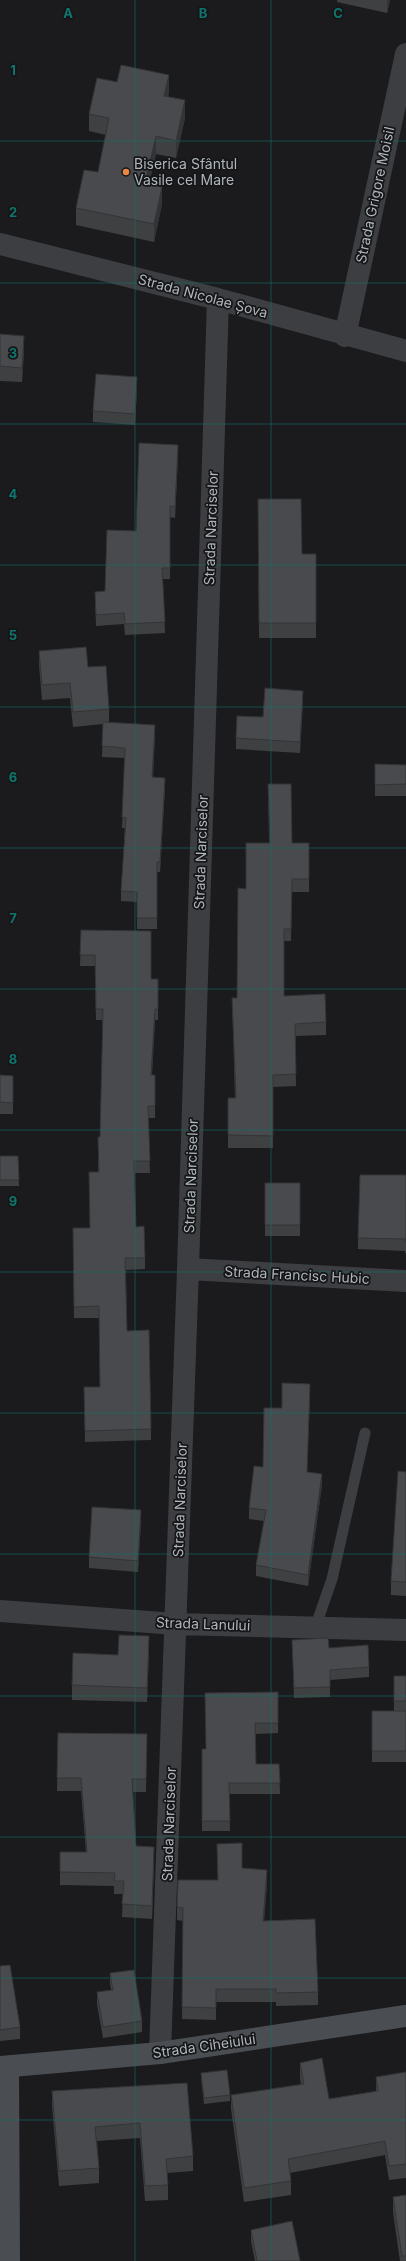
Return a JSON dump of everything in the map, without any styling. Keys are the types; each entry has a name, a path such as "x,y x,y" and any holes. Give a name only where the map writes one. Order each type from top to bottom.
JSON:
{"street":[{"name":"Strada Grigore Moisil","path":"345,336 406,54"},
{"name":"Strada Nicolae Șova","path":"0,244 218,300 406,352"},
{"name":"Strada Narciselor","path":"160,2053 188,1269 218,300"},
{"name":"Strada Francisc Hubic","path":"188,1269 406,1281"},
{"name":"Strada Lanului","path":"0,1611 176,1624 406,1630"},
{"name":"Strada Ciheiului","path":"4,2067 160,2053 406,2016"},
{"path":"4,2067 9,2261"}],"lane":[{"path":"315,1628 332,1579 365,1433"}],"building":[{"name":"Biserica Sfântul Vasile cel Mare","path":"121,65 169,75 164,96 185,100 176,141 156,136 145,183 162,187 154,224 76,208 84,170 98,172 109,118 89,114 97,78 117,82"},
{"path":"0,334 24,336 22,368 0,366"},
{"path":"96,374 137,377 135,414 93,411"},
{"path":"139,443 178,445 175,507 170,506 170,568 162,568 165,622 125,624 124,613 96,615 95,592 105,591 107,530 136,531"},
{"path":"258,499 301,499 302,554 316,554 316,623 259,623"},
{"path":"86,647 88,667 106,666 109,709 73,712 70,683 42,685 39,651"},
{"path":"265,688 303,691 300,742 236,738 237,716 263,717"},
{"path":"103,722 155,725 152,777 165,778 160,862 157,862 157,918 137,918 137,892 121,891 126,818 122,817 125,748 102,746"},
{"path":"375,764 406,765 406,784 375,785"},
{"path":"268,784 291,784 292,843 309,843 309,879 292,879 291,929 284,929 284,996 325,994 326,1022 295,1024 296,1074 273,1075 273,1136 228,1135 228,1098 236,1098 232,998 237,998 238,888 246,889 246,843 270,843"},
{"path":"81,930 151,931 151,979 158,979 158,1009 155,1009 151,1075 155,1075 155,1106 148,1106 150,1161 134,1161 136,1227 144,1226 145,1258 125,1258 127,1331 149,1330 151,1429 85,1431 84,1387 100,1387 99,1306 74,1307 73,1228 90,1228 89,1172 99,1172 98,1137 100,1137 103,1009 96,1009 95,955 80,955"},
{"path":"0,1075 13,1076 13,1103 0,1102"},
{"path":"0,1156 18,1156 19,1180 0,1180"},
{"path":"360,1175 406,1175 406,1242 405,1239 358,1238"},
{"path":"265,1183 300,1183 300,1225 265,1225"},
{"path":"282,1383 310,1384 307,1472 322,1474 308,1575 256,1565 266,1510 249,1508 254,1466 263,1467 264,1408 282,1408"},
{"path":"398,1471 406,1472 406,1582 391,1581"},
{"path":"92,1507 141,1510 138,1561 89,1557"},
{"path":"119,1635 149,1636 147,1688 72,1685 73,1653 118,1655"},
{"path":"328,1638 329,1648 368,1645 369,1667 330,1670 330,1687 294,1688 292,1640"},
{"path":"394,1676 406,1676 406,1701 394,1701"},
{"path":"278,1692 278,1723 255,1723 256,1764 279,1764 280,1783 229,1783 230,1821 202,1821 202,1749 206,1749 205,1693"},
{"path":"372,1711 406,1711 406,1751 372,1751"},
{"path":"58,1733 147,1734 146,1779 132,1779 136,1846 154,1847 152,1906 122,1904 124,1881 114,1881 115,1873 60,1872 60,1852 87,1852 81,1778 57,1778"},
{"path":"242,1843 242,1868 267,1870 263,1921 315,1919 318,1992 276,1993 276,1989 216,1989 216,2008 182,2007 183,1908 177,1907 178,1880 218,1880 217,1844"},
{"path":"10,1965 20,2027 0,2030 0,1966"},
{"path":"134,1970 142,2021 103,2027 97,1992 113,1990 110,1973"},
{"path":"322,2058 329,2099 378,2091 376,2077 406,2072 406,2164 389,2166 385,2141 288,2159 291,2181 244,2188 231,2095 304,2084 300,2063"},
{"path":"227,2070 230,2095 204,2098 201,2073"},
{"path":"187,2083 193,2156 166,2159 168,2185 145,2186 140,2123 95,2127 99,2168 59,2171 52,2091"},
{"path":"406,2195 406,2256 402,2256 393,2197"},
{"path":"292,2221 300,2261 257,2261 251,2230"}],"place":[{"name":"Biserica Sfântul Vasile cel Mare","path":"126,172"}]}
